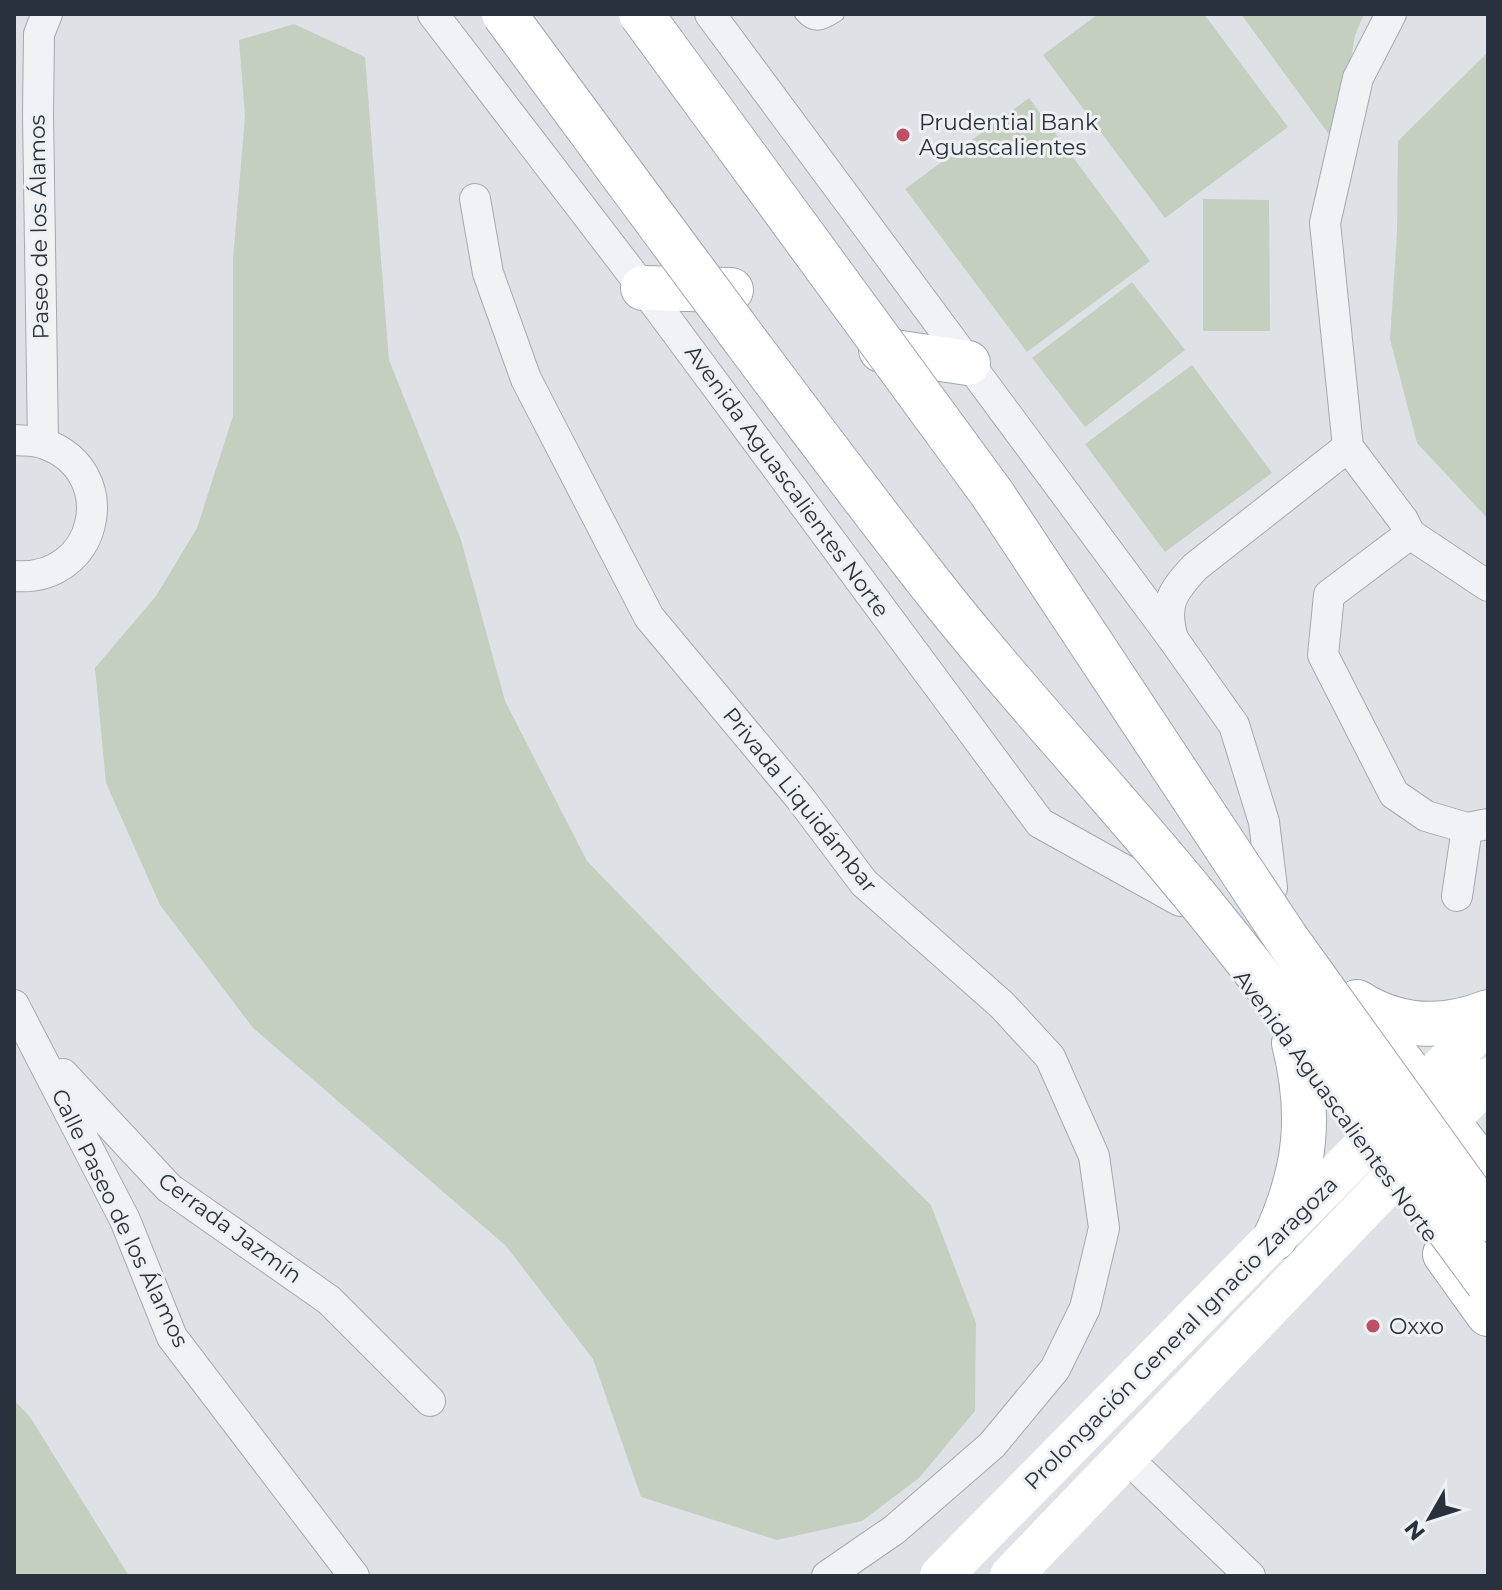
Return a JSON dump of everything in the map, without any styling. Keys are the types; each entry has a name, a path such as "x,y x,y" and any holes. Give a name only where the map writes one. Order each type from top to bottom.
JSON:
{"main road":[{"path":"504,14 926,579 1059,740 1200,901 1332,1071 1488,1283"},
{"name":"Avenida Aguascalientes Norte","path":"527,14 1180,901 1294,1043 1488,1314"},
{"path":"629,14 881,350 1351,998 1488,1174"},
{"path":"641,14 993,495 1286,938 1488,1219"},
{"path":"643,288 731,290"},
{"path":"881,350 968,363"},
{"path":"1351,998 1369,1010 1410,1023 1453,1023 1488,1012"},
{"path":"1275,1238 1292,1198 1304,1145 1304,1094 1294,1043"}],"street":[{"name":"Paseo de los Álamos","path":"14,576 32,578 58,569 78,551 90,527 92,501 84,475 66,455 28,441 39,34 47,14"},
{"name":"Avenida Aguascalientes Norte","path":"433,14 643,288 1040,823 1180,901"},
{"path":"710,14 1234,725 1264,822 1272,888"},
{"path":"1391,14 1358,78 1325,223 1348,447 1403,520 1410,534 1488,586"},
{"name":"Privada Liquidámbar","path":"475,199 488,273 526,379 649,617 800,798 864,883 1002,1005 1050,1057 1094,1156 1104,1228 1085,1308 1055,1369 992,1445 894,1530 827,1576"},
{"path":"1173,639 1170,602 1175,588 1195,567 1348,447"},
{"path":"1410,534 1329,595 1323,655 1394,794 1426,816 1477,826 1457,896"},
{"path":"1118,566 1141,578 1154,580 1169,579 1195,567"},
{"name":"Calle Paseo de los Álamos","path":"14,1005 125,1220 172,1337 354,1576"},
{"name":"Prolongación General Ignacio Zaragoza","path":"1011,1576 1390,1180 1435,1103 1455,1054 1488,1021"},
{"name":"Cerrada Jazmín","path":"38,1047 169,1188 329,1300 430,1401"},
{"path":"1455,1054 1486,1087"},
{"name":"Prolongación General Ignacio Zaragoza","path":"941,1576 1365,1145 1435,1103 1486,1087"},
{"path":"1127,1458 1250,1576"}],"lane":[{"path":"802,14 815,24 823,23 837,14"}],"green space":[{"path":"1098,14 1204,14 1288,127 1165,218 1043,55"},
{"path":"1241,14 1364,14 1355,35 1336,144"},
{"path":"294,24 365,57 389,360 461,540 505,701 587,861 716,994 931,1205 976,1323 975,1411 919,1478 862,1521 777,1540 641,1497 593,1359 506,1246 253,1028 160,905 106,783 95,668 156,596 197,528 233,416 233,259 245,116 239,40"},
{"path":"1488,52 1488,519 1417,443 1390,339 1397,233 1398,141"},
{"path":"1029,98 1150,261 1027,352 905,189"},
{"path":"1203,199 1269,200 1270,331 1203,331"},
{"path":"1132,282 1185,350 1085,427 1032,358"},
{"path":"1192,365 1272,473 1165,552 1085,444"},
{"path":"14,1400 30,1417 129,1576 14,1576"}],"place":[{"name":"Prudential Bank Aguascalientes","path":"903,135"},
{"name":"Oxxo","path":"1373,1326"}]}
